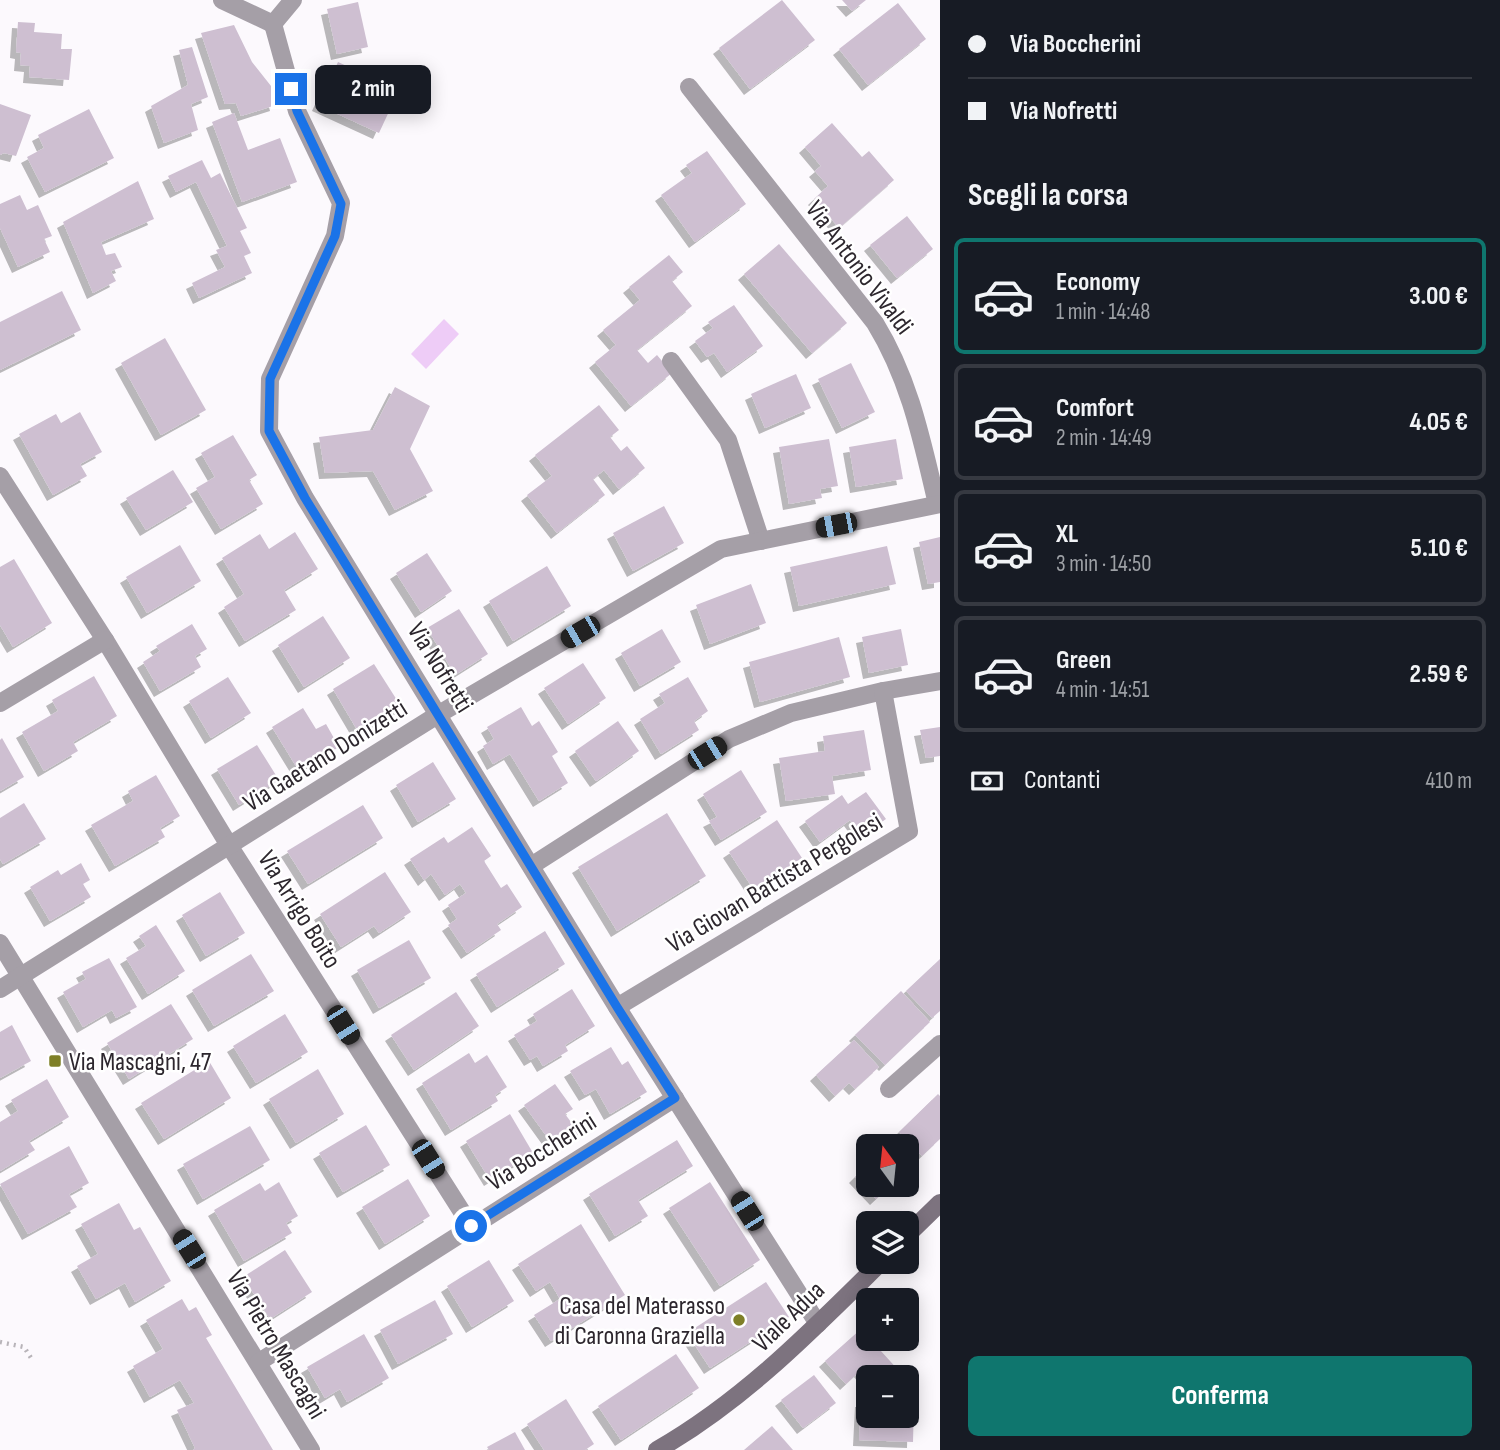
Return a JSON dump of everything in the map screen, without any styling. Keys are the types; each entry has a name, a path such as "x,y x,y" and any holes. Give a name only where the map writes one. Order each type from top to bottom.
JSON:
{"main road":[{"path":"919,1223 940,1203"},
{"name":"Viale Adua","path":"657,1450 733,1400 771,1370 869,1274"}],"street":[{"path":"222,0 273,24 293,0"},
{"name":"Via Nofretti","path":"273,24 297,111 341,204 335,236 270,379 269,431 305,498 617,1007 818,1324"},
{"name":"Via Antonio Vivaldi","path":"689,88 884,337 913,404 939,504"},
{"path":"671,361 728,440 761,541"},
{"name":"Via Arrigo Boito","path":"0,475 105,640 230,847 471,1226"},
{"name":"Via Gaetano Donizetti","path":"0,989 439,714 720,549 939,504"},
{"path":"0,703 105,640"},
{"path":"531,866 729,739 791,713 883,691 940,681"},
{"name":"Via Giovan Battista Pergolesi","path":"617,1007 909,831 883,691"},
{"name":"Via Pietro Mascagni","path":"0,943 311,1450"},
{"path":"889,1089 940,1044"},
{"name":"Via Boccherini","path":"259,1362 675,1098"}],"path":[{"path":"0,1342 24,1347 33,1361"}],"shaded area":[{"path":"444,319 459,334 426,369 411,354"}],"building":[{"path":"782,0 815,40 750,89 719,48"},
{"path":"842,0 866,0 852,11"},
{"path":"358,2 368,47 337,54 327,9"},
{"path":"898,3 926,39 868,85 839,49"},
{"path":"18,22 35,23 34,32 62,34 61,49 72,49 69,80 29,77 30,66 20,65 21,53 16,52"},
{"path":"234,25 252,62 271,86 276,105 241,116 236,103 225,104 201,33"},
{"path":"192,47 208,97 191,104 198,130 164,143 151,106 188,85 179,50"},
{"path":"338,62 399,90 379,133 318,105"},
{"path":"0,104 31,115 16,156 4,153 0,155"},
{"path":"89,109 114,158 45,192 27,157 44,148 38,135"},
{"path":"234,113 248,150 280,138 297,182 242,202 212,122"},
{"path":"832,123 862,157 869,151 894,180 839,228 814,199 828,186 815,171 821,166 805,147"},
{"path":"707,151 746,204 695,242 661,195 692,173 686,165"},
{"path":"202,160 211,178 220,173 247,228 240,231 251,253 244,256 252,273 199,298 192,283 225,267 216,250 227,246 196,182 176,192 168,176"},
{"path":"138,181 154,219 101,242 106,255 115,253 122,267 111,271 116,281 93,293 63,222"},
{"path":"20,195 27,210 38,205 52,236 44,239 50,252 18,267 0,228 0,204"},
{"path":"907,216 933,249 897,278 870,245"},
{"path":"779,244 847,323 812,353 744,274"},
{"path":"669,255 683,272 672,281 692,306 637,350 648,363 657,355 672,373 631,406 595,362 616,345 603,330 640,300 629,287"},
{"path":"62,291 81,330 0,370 0,322"},
{"path":"734,305 763,346 727,372 714,353 707,357 695,341 713,328 708,322"},
{"path":"165,338 206,410 161,435 121,363"},
{"path":"851,363 875,412 842,428 818,379"},
{"path":"796,374 811,408 765,428 751,394"},
{"path":"395,387 430,406 410,449 433,491 395,510 373,471 325,473 319,437 373,430"},
{"path":"599,405 619,430 610,437 621,451 627,446 645,468 619,489 604,470 593,479 605,495 557,533 527,495 552,476 535,455"},
{"path":"80,412 102,452 80,464 87,476 53,495 19,434 56,414 61,423"},
{"path":"233,435 257,475 249,480 263,504 221,529 196,488 215,477 201,453"},
{"path":"829,439 838,486 820,489 822,498 789,504 779,447"},
{"path":"896,439 903,479 856,487 849,447"},
{"path":"173,470 193,502 146,530 126,498"},
{"path":"664,506 684,543 633,571 613,533"},
{"path":"295,532 318,569 284,590 296,610 245,641 224,607 244,594 222,558 260,534 269,549"},
{"path":"940,537 940,582 928,584 919,542"},
{"path":"180,545 201,581 147,613 126,577"},
{"path":"887,546 896,584 799,606 790,567"},
{"path":"427,553 452,591 421,612 396,573"},
{"path":"14,559 52,623 13,647 0,625 0,567"},
{"path":"547,566 571,606 513,641 489,601"},
{"path":"751,584 766,623 710,644 696,605"},
{"path":"459,609 488,654 455,675 427,628"},
{"path":"323,616 350,658 304,687 278,645"},
{"path":"192,624 207,649 195,656 201,667 160,691 143,662 160,651 156,646"},
{"path":"662,629 681,662 640,686 621,653"},
{"path":"901,629 908,665 869,673 862,637"},
{"path":"839,637 850,677 760,702 749,662"},
{"path":"583,663 606,698 568,724 544,688"},
{"path":"374,664 402,708 359,733 333,689"},
{"path":"94,676 117,716 73,742 78,751 44,771 22,732 58,711 52,700"},
{"path":"228,677 251,713 211,738 189,701"},
{"path":"688,677 708,711 694,721 699,730 661,754 640,719 665,703 659,694"},
{"path":"521,707 532,726 539,721 558,752 552,756 568,783 539,801 510,754 493,764 483,746 494,739 487,727"},
{"path":"303,708 316,729 326,724 339,747 299,771 272,727"},
{"path":"618,721 639,751 596,781 575,751"},
{"path":"940,727 940,756 926,758 920,730"},
{"path":"864,730 871,770 832,776 835,794 786,801 779,758 825,751 823,736"},
{"path":"2,738 24,777 0,791 0,740"},
{"path":"257,745 279,780 239,805 217,769"},
{"path":"433,762 456,799 418,822 396,785"},
{"path":"741,770 767,812 721,840 709,821 717,817 703,794"},
{"path":"156,775 180,816 160,828 165,837 115,866 91,825 133,801 128,791"},
{"path":"866,792 886,819 862,836 850,820 820,842 805,821 842,795 848,804"},
{"path":"24,803 46,839 3,864 0,859 0,818"},
{"path":"363,805 383,838 308,884 287,851"},
{"path":"667,813 706,876 617,931 578,867"},
{"path":"777,820 802,858 754,890 729,852"},
{"path":"472,827 491,856 484,861 501,888 507,884 522,907 497,924 501,930 467,953 448,925 457,919 448,905 466,893 460,884 445,895 431,874 424,880 410,859 444,837 448,843"},
{"path":"81,863 90,880 83,884 91,897 50,921 30,887 58,870 61,875"},
{"path":"385,872 411,912 379,933 374,926 341,947 320,914"},
{"path":"220,892 245,933 206,956 182,915"},
{"path":"156,925 185,971 148,994 126,958 146,946 139,936"},
{"path":"545,931 565,964 497,1007 476,974"},
{"path":"409,940 431,978 379,1008 357,970"},
{"path":"251,954 274,991 214,1026 192,990"},
{"path":"109,958 137,1007 116,1018 112,1010 83,1027 63,992 86,979 82,972"},
{"path":"940,959 940,1011 932,1018 906,991"},
{"path":"572,989 595,1026 565,1045 568,1051 543,1066 537,1056 530,1060 514,1035 537,1021 533,1014"},
{"path":"901,991 930,1022 885,1065 855,1035"},
{"path":"456,992 479,1026 414,1070 391,1035"},
{"path":"171,1004 193,1039 129,1079 107,1043"},
{"path":"285,1014 308,1052 256,1083 233,1046"},
{"path":"12,1025 31,1061 0,1078 0,1032"},
{"path":"854,1040 879,1067 855,1089 849,1083 835,1096 816,1075"},
{"path":"611,1047 622,1065 628,1061 647,1092 610,1114 596,1089 585,1095 570,1071"},
{"path":"469,1053 475,1063 487,1055 507,1087 495,1095 498,1101 451,1130 422,1083"},
{"path":"209,1061 231,1098 164,1139 141,1103"},
{"path":"318,1069 344,1114 296,1143 269,1099"},
{"path":"47,1079 69,1117 29,1141 35,1150 0,1171 0,1122 18,1111 11,1100"},
{"path":"555,1084 573,1109 565,1114 580,1134 567,1143 561,1134 550,1141 524,1105"},
{"path":"938,1094 940,1096 940,1139 922,1156 919,1153 919,1134 899,1132"},
{"path":"510,1114 533,1153 490,1180 466,1141"},
{"path":"366,1125 390,1165 343,1192 319,1153"},
{"path":"250,1126 270,1160 203,1199 183,1164"},
{"path":"677,1140 693,1166 638,1200 648,1216 615,1236 589,1194"},
{"path":"69,1146 89,1183 69,1194 77,1207 28,1234 0,1184"},
{"path":"408,1179 430,1216 385,1244 362,1207"},
{"path":"279,1182 298,1216 286,1223 292,1233 244,1261 214,1210 260,1183 265,1191"},
{"path":"710,1182 760,1260 720,1286 669,1208"},
{"path":"119,1203 134,1230 140,1227 171,1281 135,1302 125,1283 96,1299 77,1266 98,1254 81,1224"},
{"path":"581,1224 625,1295 551,1341 534,1315 560,1299 550,1282 536,1291 518,1264"},
{"path":"285,1250 312,1292 270,1319 243,1277"},
{"path":"489,1260 514,1301 472,1327 447,1286"},
{"path":"766,1282 789,1317 710,1368 687,1333"},
{"path":"182,1299 189,1311 196,1307 212,1335 206,1338 273,1450 193,1450 195,1448 177,1410 194,1403 180,1380 150,1397 133,1366 163,1349 146,1320"},
{"path":"435,1300 453,1334 398,1364 380,1330"},
{"path":"856,1333 856,1351 881,1351 894,1365 856,1365 856,1375 846,1384 825,1361"},
{"path":"364,1334 389,1378 347,1402 340,1389 325,1398 307,1367"},
{"path":"676,1354 699,1388 621,1440 598,1406"},
{"path":"814,1375 836,1403 803,1428 781,1400"},
{"path":"566,1399 594,1444 585,1450 544,1450 527,1424"},
{"path":"772,1426 793,1450 744,1450"},
{"path":"860,1428 913,1428 913,1442 859,1440"},
{"path":"515,1432 525,1450 489,1450 487,1447"}],"place":[{"name":"Via Mascagni, 47","path":"55,1061"},
{"name":"Casa del Materasso di Caronna Graziella","path":"739,1320"}],"route":[{"path":"291,89 297,111 341,204 335,236 270,379 269,431 305,498 675,1098 471,1226"}]}
